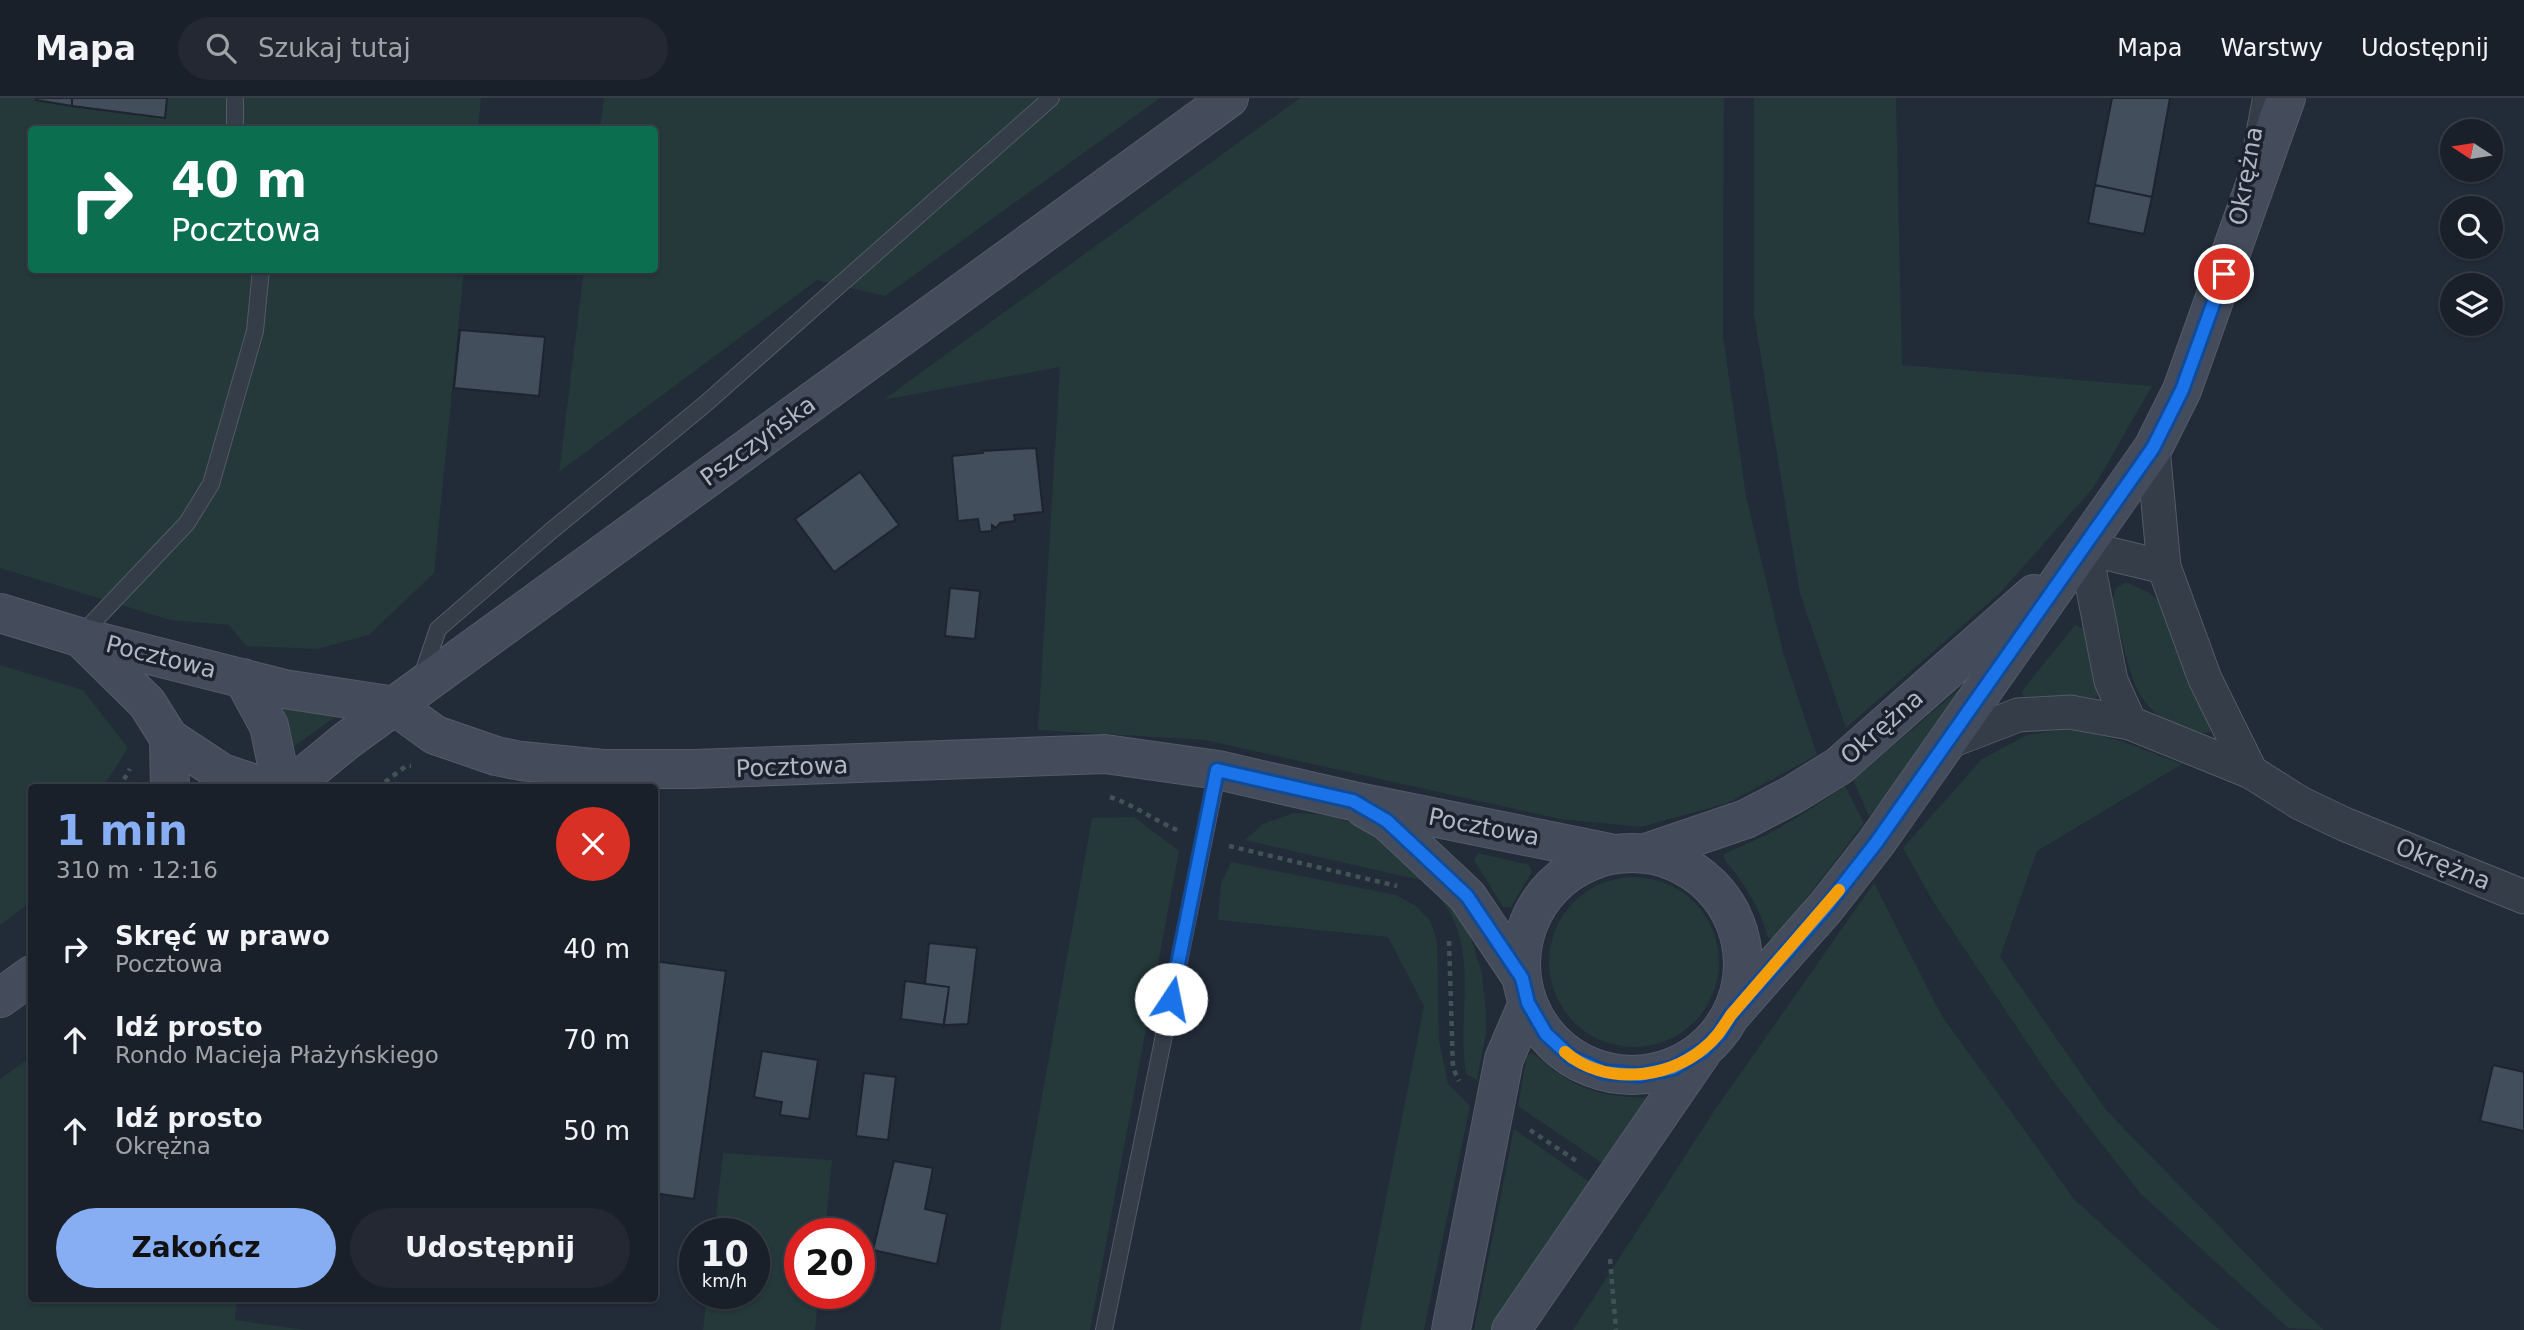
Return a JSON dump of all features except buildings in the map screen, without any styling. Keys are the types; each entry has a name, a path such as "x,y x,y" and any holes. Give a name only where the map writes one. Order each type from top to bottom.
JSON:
{"street":[{"name":"Pszczyńska","path":"294,784 406,697 1229,98"},
{"path":"2233,248 2286,98"},
{"name":"Okrężna","path":"1731,1015 1826,907 1876,843 2153,448 2182,390 2233,248"},
{"path":"2153,448 2164,566 2205,679 2251,772"},
{"path":"2130,723 2111,681 2085,548 2164,566"},
{"name":"Okrężna","path":"1630,853 1746,819 1792,795 1839,765 2085,548"},
{"name":"Pocztowa","path":"0,613 79,637 322,696 406,697 435,735 496,756 564,767 754,769 1105,754 1217,770 1353,801 1630,853"},
{"name":"Pocztowa","path":"79,637 147,703 169,738 222,773 256,784"},
{"name":"Pocztowa","path":"243,678 269,726 281,784"},
{"name":"Okrężna","path":"1948,742 2018,715 2070,712 2130,723 2251,772 2291,798 2344,824 2524,897"},
{"path":"169,738 170,784"},
{"name":"Pocztowa","path":"1353,801 1387,821 1467,896 1525,991"},
{"path":"1451,1330 1504,1059 1525,991 1523,944 1534,911 1554,884 1582,864 1630,853 1681,863 1710,883 1731,912 1742,945 1743,981 1731,1015 1719,1034 1703,1050 1511,1330"},
{"path":"0,998 28,978"},
{"path":"1525,991 1546,1034 1572,1058 1604,1072 1639,1075 1673,1068 1703,1050"}],"lane":[{"path":"235,98 235,126"},
{"path":"406,697 438,629 551,531 704,405 1051,98"},
{"name":"Okrężna","path":"2233,248 2261,98"},
{"path":"79,637 187,523 211,484 255,331 261,273"},
{"path":"1104,1330 1217,770"}],"path":[{"path":"1097,796 1125,802 1161,823 1236,849 1404,887"},
{"path":"1448,932 1454,1068 1457,1079 1611,1185"},
{"path":"1610,1259 1616,1330"}],"shaded area":[{"path":"0,98 481,98 478,126 28,126 28,273 464,273 434,573 369,635 317,649 246,646 229,625 170,620 0,568"},
{"path":"604,98 1160,98 885,296 817,280 559,472 584,273 658,273 658,126 600,126"},
{"path":"1300,98 1724,98 1723,336 1746,496 1783,652 1817,755 1728,803 1641,827 1560,819 1205,740 1038,730 1060,367 883,400"},
{"path":"1754,98 1896,98 1902,365 2152,386 2094,487 2000,593 1846,728 1800,594 1754,315"},
{"path":"2126,582 2157,599 2190,689 2211,725 2211,731 2206,733 2168,721 2155,712 2137,688 2114,606 2116,588"},
{"path":"2075,625 2082,628 2085,636 2098,690 2097,698 2024,697 2022,693 2025,687"},
{"path":"0,665 83,690 128,748 105,784 28,784 28,904 0,925"},
{"path":"1964,685 1970,689 1869,816 1853,780"},
{"path":"279,704 339,714 292,748"},
{"path":"2073,728 2124,742 2182,764 2037,851 2000,957 2106,1110 2291,1300 2324,1330 2288,1328 2140,1193 2052,1080 1934,903 1903,848 1982,759 2027,735"},
{"path":"1845,786 1864,823 1776,938 1768,938 1756,906 1724,859 1724,854 1768,834"},
{"path":"1294,813 1329,815 1359,825 1424,869 1468,929 1482,973 1486,1013 1486,1033 1477,1080 1466,1074 1462,948 1456,925 1443,902 1424,881 1245,840 1263,824"},
{"path":"1134,817 1179,851 1090,1330 1000,1330 1092,818"},
{"path":"1478,853 1529,865 1532,872 1511,907 1503,907 1474,861"},
{"path":"1231,862 1396,895 1416,906 1431,922 1437,941 1439,1040 1448,1084 1470,1106 1424,1330 1360,1330 1424,1006 1388,937 1218,920 1221,883"},
{"path":"1634,877 1667,883 1694,902 1713,929 1719,962 1713,995 1694,1022 1667,1041 1634,1047 1601,1041 1574,1022 1555,995 1549,962 1555,929 1574,902 1601,883"},
{"path":"1874,883 1942,1016 2074,1199 2220,1330 1573,1330 1714,1111"},
{"path":"1532,1053 1585,1088 1617,1096 1651,1098 1606,1162 1602,1163 1519,1107 1527,1056"},
{"path":"28,1059 28,1302 237,1302 235,1320 305,1330 0,1330 0,1079"},
{"path":"1514,1129 1591,1183 1493,1330 1474,1330"},
{"path":"723,1153 832,1160 827,1218 784,1218 784,1309 817,1309 815,1330 703,1330 705,1309 770,1309 770,1218 716,1218"}],"slow traffic":[{"path":"1565,1052 1572,1058 1604,1072 1639,1075 1673,1068 1703,1050 1719,1034 1731,1015 1839,890"}],"route":[{"path":"1171,999 1217,770 1353,801 1387,821 1467,896 1522,978 1528,1003 1546,1034 1572,1058 1604,1072 1639,1075 1673,1068 1703,1050 1826,907 1876,843 2153,448 2182,390 2224,274"}]}
